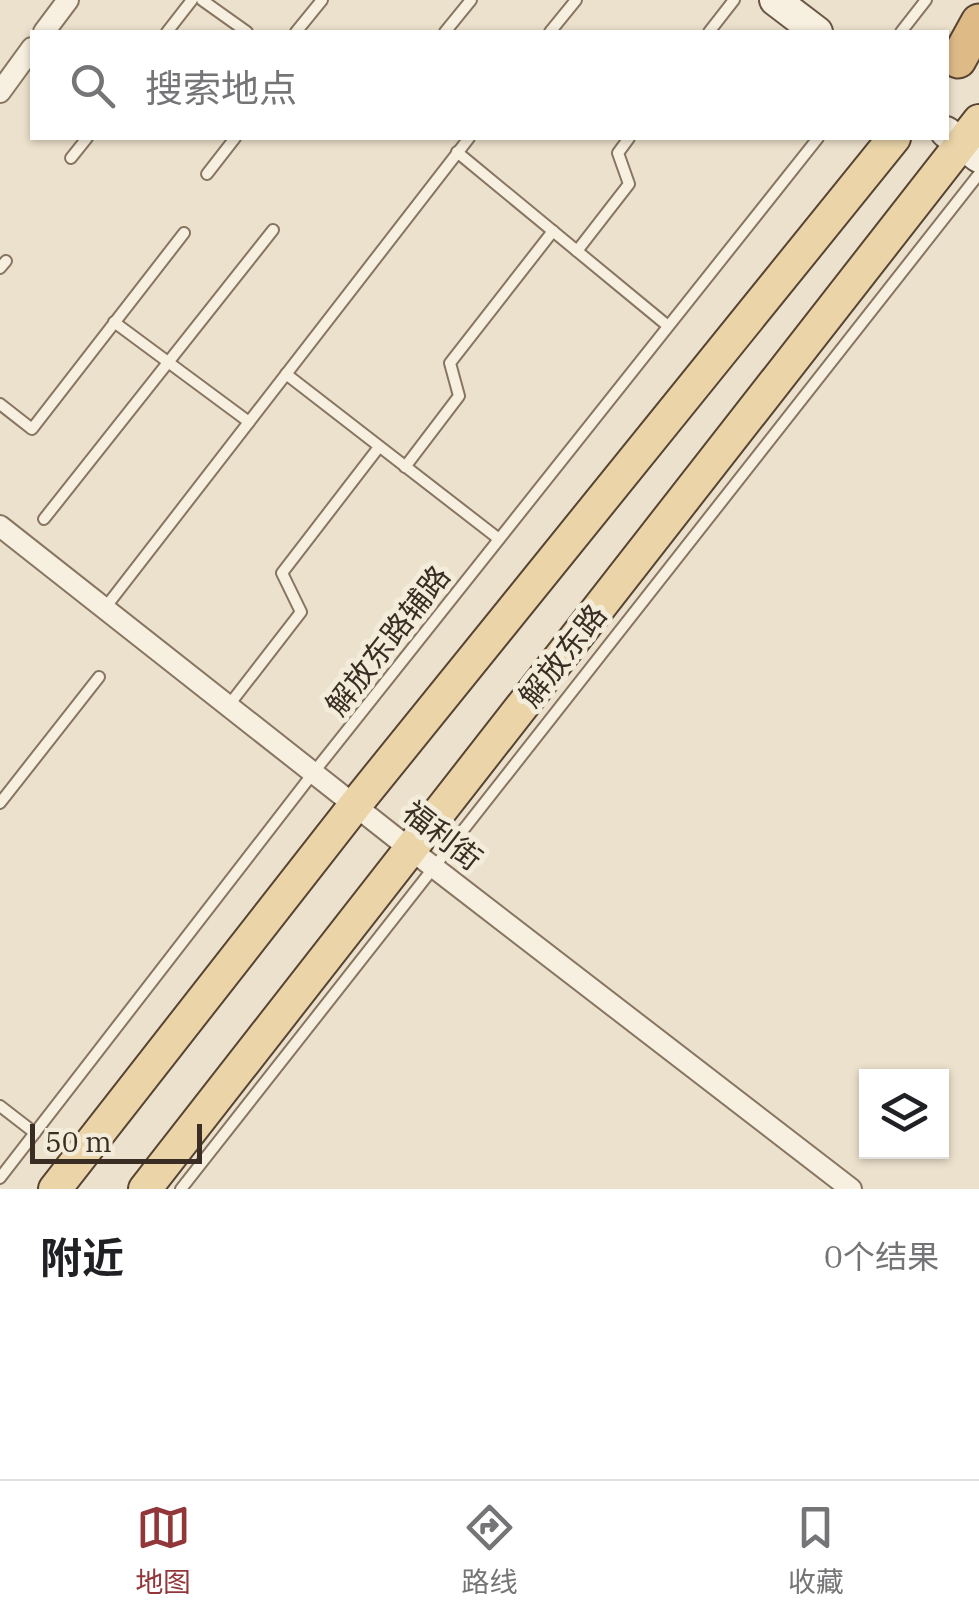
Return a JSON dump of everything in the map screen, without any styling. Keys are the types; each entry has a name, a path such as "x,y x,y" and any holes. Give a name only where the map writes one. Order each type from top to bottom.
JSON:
{"highway":[{"path":"961,56 979,22"}],"main road":[{"path":"775,0 814,30"},
{"name":"解放东路","path":"144,1189 422,858 966,138"},
{"path":"54,1189 356,804 892,140"}],"street":[{"path":"46,30 68,0"},
{"path":"3,80 30,50"},
{"name":"福利街","path":"0,526 851,1189"}],"lane":[{"path":"169,30 192,0"},
{"path":"202,0 244,30"},
{"path":"298,30 322,0"},
{"path":"448,30 471,0"},
{"path":"552,30 576,0"},
{"path":"712,30 734,0"},
{"path":"903,30 926,0"},
{"path":"71,158 84,140"},
{"path":"208,174 234,140"},
{"path":"105,608 467,140"},
{"path":"577,251 629,184 618,152 627,140"},
{"name":"解放东路辅路","path":"0,1178 314,772 816,140"},
{"path":"458,152 668,326"},
{"path":"181,1189 422,858 979,174"},
{"path":"44,519 274,230"},
{"path":"405,467 459,396 450,363 552,231"},
{"path":"0,404 32,429 184,233"},
{"path":"114,322 249,422"},
{"path":"286,374 499,540"},
{"path":"229,705 301,612 282,573 379,447"},
{"path":"0,803 99,677"},
{"path":"0,1106 34,1133"}]}
